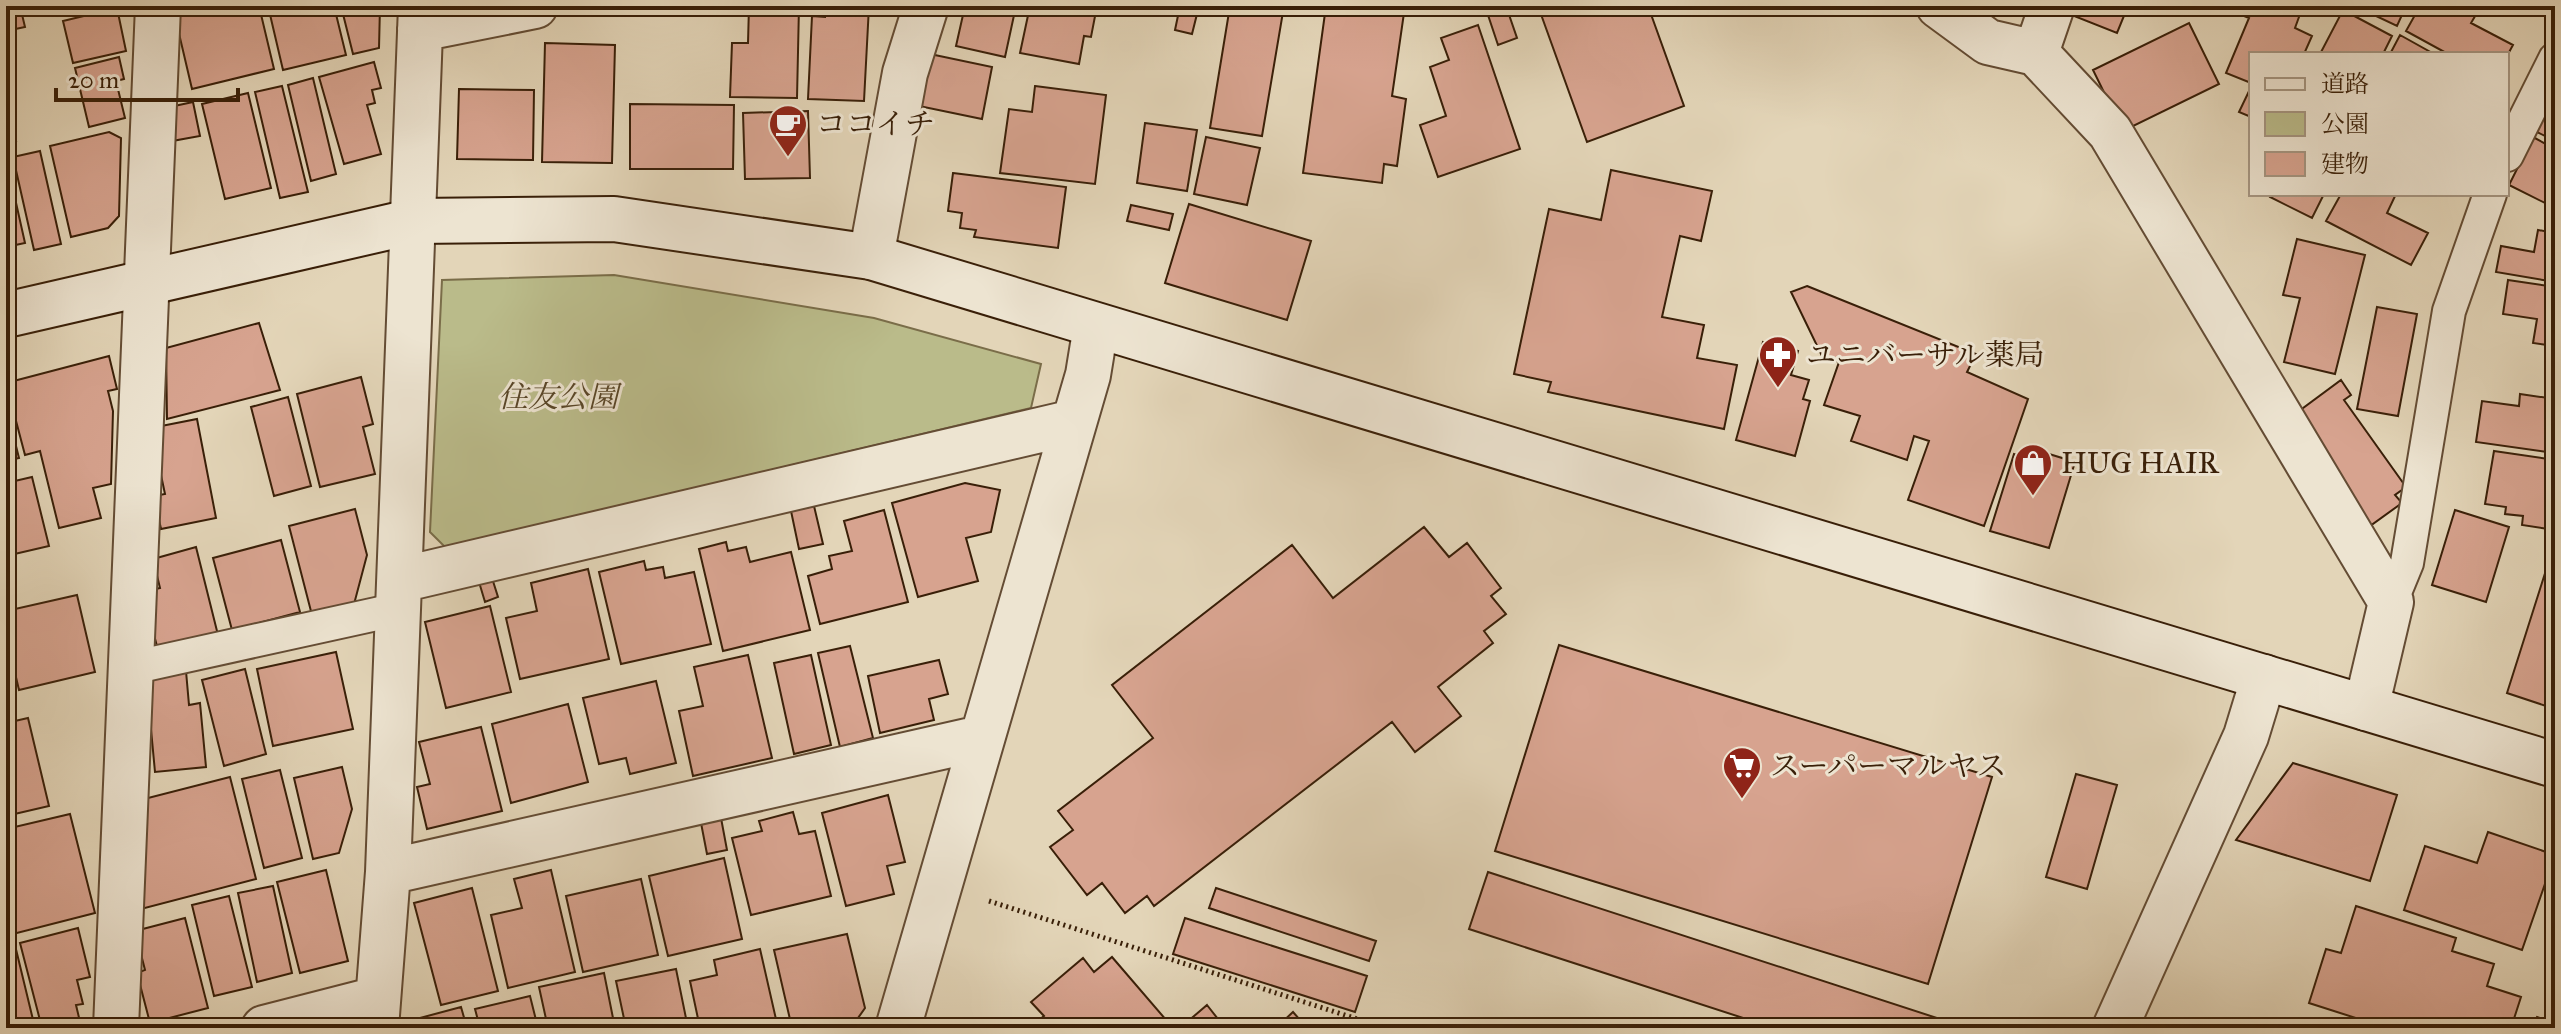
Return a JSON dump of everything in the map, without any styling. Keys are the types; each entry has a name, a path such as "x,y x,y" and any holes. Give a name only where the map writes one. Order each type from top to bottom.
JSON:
{"street":[{"path":"116,1028 158,6"},
{"path":"264,1028 377,1014 388,872 415,221 420,18 535,6"},
{"path":"871,257 905,73 926,6"},
{"path":"1939,6 1988,42 2036,53 2110,132 2391,602 2366,708"},
{"path":"2036,53 2052,6"},
{"path":"6,315 415,221 614,219 871,257 2555,765"},
{"path":"898,1028 1088,375 1096,326"},
{"path":"399,595 1074,422"},
{"path":"2115,1028 2246,736 2264,677"},
{"path":"388,872 981,738"}],"lane":[{"path":"2509,151 2555,59"},
{"path":"2391,602 2407,563 2449,311 2489,196"},
{"path":"131,668 399,595"}],"path":[{"path":"980,898 1376,1025"}],"green space":[{"name":"住友公園","path":"614,275 874,318 1041,364 1031,408 446,548 430,532 442,280"}],"building":[{"path":"6,6 20,6 25,27 6,31"},
{"path":"259,6 274,69 192,89 173,8"},
{"path":"268,6 334,6 346,55 283,70"},
{"path":"341,6 380,6 379,48 353,54"},
{"path":"749,6 799,6 797,98 730,97 732,43 748,43"},
{"path":"825,6 869,6 864,101 808,99 812,16 825,17"},
{"path":"965,6 1016,6 1005,57 956,46"},
{"path":"1030,6 1097,6 1091,37 1084,36 1079,64 1020,53"},
{"path":"1180,6 1199,6 1192,34 1175,30"},
{"path":"1230,6 1284,6 1262,136 1210,128"},
{"path":"1326,6 1405,6 1392,96 1406,99 1397,166 1384,164 1382,183 1303,173"},
{"path":"1485,6 1506,6 1517,38 1498,45"},
{"path":"1538,6 1648,6 1684,106 1587,142"},
{"path":"2072,6 2128,6 2117,33 2069,14"},
{"path":"2220,6 2303,6 2295,28 2312,36 2305,52 2249,52 2249,82 2226,73 2249,18"},
{"path":"2355,6 2406,6 2397,26"},
{"path":"2420,6 2481,6 2471,23 2513,45 2509,52 2444,52 2406,31"},
{"path":"117,8 126,51 73,63 63,21"},
{"path":"2343,10 2392,36 2384,52 2321,52"},
{"path":"2189,23 2219,84 2123,131 2093,70"},
{"path":"1478,25 1520,149 1438,177 1420,125 1446,116 1430,67 1449,60 1441,38"},
{"path":"2400,35 2430,52 2391,52"},
{"path":"545,43 615,45 612,163 542,162"},
{"path":"930,54 992,67 982,119 919,106"},
{"path":"119,57 124,79 116,81 125,118 89,127 75,68"},
{"path":"374,62 381,88 372,90 375,103 367,105 381,154 344,164 319,77"},
{"path":"313,78 336,174 311,181 288,85"},
{"path":"282,86 308,192 280,198 255,92"},
{"path":"1035,86 1106,95 1095,184 1000,173 1009,109 1032,112"},
{"path":"459,89 534,90 533,160 457,159"},
{"path":"2249,91 2249,116 2239,112"},
{"path":"2555,91 2555,141 2535,131"},
{"path":"248,93 271,188 225,199 202,104"},
{"path":"193,102 200,136 172,141 165,108"},
{"path":"630,104 734,105 733,169 630,169"},
{"path":"808,111 810,178 745,179 743,113"},
{"path":"1145,123 1197,130 1187,191 1137,183"},
{"path":"12,128 16,141 6,143 6,129"},
{"path":"109,132 121,138 119,216 108,228 71,237 50,146"},
{"path":"1206,137 1260,148 1247,205 1194,194"},
{"path":"2533,137 2555,149 2555,208 2509,185"},
{"path":"40,151 61,244 34,250 13,157"},
{"path":"6,158 25,243 6,247"},
{"path":"1611,170 1712,191 1701,241 1680,236 1662,317 1704,325 1697,358 1737,365 1724,429 1548,392 1551,382 1514,374 1549,209 1601,220"},
{"path":"953,173 1066,187 1058,248 974,237 976,230 960,228 962,213 948,211"},
{"path":"2270,196 2323,196 2312,218"},
{"path":"2340,196 2395,196 2387,213 2428,233 2411,265 2326,221"},
{"path":"1189,204 1311,241 1287,320 1165,283"},
{"path":"1131,205 1173,214 1169,230 1127,221"},
{"path":"2538,230 2555,233 2555,282 2496,272 2501,246 2534,252"},
{"path":"2297,239 2365,255 2335,374 2284,362 2300,298 2283,295"},
{"path":"2508,280 2555,287 2555,346 2533,343 2537,319 2503,314"},
{"path":"1807,286 1976,354 1967,372 2028,399 1984,526 1908,500 1929,441 1914,436 1907,460 1851,441 1860,416 1824,405 1839,362 1822,356 1791,292"},
{"path":"2377,307 2417,314 2398,416 2357,409"},
{"path":"259,323 280,390 167,419 166,348"},
{"name":"ユニバーサル薬局","path":"1763,342 1798,351 1791,375 1809,380 1803,399 1810,401 1795,456 1736,440"},
{"path":"109,356 117,389 108,391 113,411 111,484 93,488 101,518 59,528 40,451 25,455 6,383"},
{"path":"361,377 373,424 363,427 375,474 320,487 297,394"},
{"path":"2341,380 2351,395 2344,400 2406,487 2395,495 2402,503 2370,526 2291,417"},
{"path":"2520,394 2555,399 2555,453 2476,442 2482,401 2519,406"},
{"path":"288,397 311,486 274,496 251,407"},
{"path":"6,406 19,458 6,461"},
{"path":"197,419 216,518 161,529 154,496 165,494 151,428"},
{"name":"HUG HAIR","path":"2033,449 2075,462 2049,548 1990,531 2014,454 2030,459"},
{"path":"2494,451 2555,460 2555,530 2522,525 2523,516 2505,514 2506,507 2485,504"},
{"path":"32,477 49,546 6,556 6,483"},
{"path":"965,483 1000,490 991,532 966,538 978,581 918,597 892,503"},
{"path":"814,506 823,544 799,549 791,511"},
{"path":"355,509 367,555 353,608 313,619 289,526"},
{"path":"884,510 908,602 820,624 808,576 832,569 829,556 852,551 844,521"},
{"path":"2455,510 2509,527 2486,602 2432,585"},
{"path":"1424,527 1449,557 1467,543 1501,588 1491,596 1506,614 1484,631 1493,643 1438,687 1461,716 1415,752 1392,722 1154,906 1147,896 1125,913 1102,883 1087,895 1050,847 1073,830 1058,811 1153,738 1112,685 1292,545 1333,598"},
{"path":"281,540 300,612 232,630 213,558"},
{"path":"726,542 728,551 746,547 750,562 791,552 810,630 723,651 699,549"},
{"path":"196,547 220,643 160,658 143,592 160,588 153,559"},
{"path":"644,561 646,570 663,567 665,578 694,572 711,644 621,664 599,572"},
{"path":"2547,567 2555,570 2555,709 2507,693"},
{"path":"588,569 609,659 520,679 506,618 537,611 531,583"},
{"path":"492,578 498,597 485,602 479,582"},
{"path":"77,595 95,672 19,690 6,635 6,611"},
{"path":"490,606 511,692 446,708 425,622"},
{"path":"1559,645 1992,777 1928,984 1495,851"},
{"path":"850,646 873,738 840,747 818,653"},
{"path":"336,652 353,729 273,746 257,669"},
{"path":"748,655 772,758 693,776 679,711 703,706 694,667"},
{"path":"811,655 831,745 794,754 774,663"},
{"path":"939,660 948,694 929,699 934,720 880,733 868,676"},
{"path":"245,669 266,754 224,766 202,680"},
{"path":"186,671 189,705 200,703 206,767 155,772 146,676"},
{"path":"656,681 676,763 630,774 626,758 599,764 583,698"},
{"path":"568,704 588,782 511,803 492,724"},
{"path":"28,718 49,806 6,816 6,723"},
{"path":"481,727 502,811 427,829 417,787 430,784 419,742"},
{"path":"2293,763 2397,795 2370,881 2236,840"},
{"path":"342,767 352,809 339,853 313,859 294,778"},
{"path":"280,770 302,858 264,868 242,779"},
{"path":"2076,774 2117,785 2087,889 2046,877"},
{"path":"230,777 256,879 141,909 144,799"},
{"path":"888,795 905,862 887,866 894,894 846,906 822,813"},
{"path":"793,812 799,834 815,831 831,896 751,915 732,838 762,831 759,821"},
{"path":"70,814 95,913 9,935 6,829"},
{"path":"721,818 727,850 707,854 701,823"},
{"path":"2488,832 2555,855 2522,950 2404,910 2425,846 2477,863"},
{"path":"724,858 742,939 668,956 649,876"},
{"path":"326,870 348,961 300,973 277,882"},
{"path":"551,870 575,972 508,988 491,915 522,908 514,879"},
{"path":"1488,872 1940,1019 1937,1028 1774,1028 1469,929"},
{"path":"641,879 658,955 583,972 566,896"},
{"path":"273,886 292,973 257,982 238,893"},
{"path":"472,888 498,991 441,1005 414,903"},
{"path":"1216,888 1376,941 1369,961 1209,908"},
{"path":"229,896 252,987 214,996 192,905"},
{"path":"2555,904 2555,966 2546,961"},
{"path":"2356,906 2456,938 2452,951 2494,964 2487,986 2521,997 2511,1028 2387,1028 2309,1003 2326,949 2341,953"},
{"path":"185,918 208,1008 150,1023 137,973 145,970 135,931"},
{"path":"1185,918 1367,976 1355,1012 1173,954"},
{"path":"78,928 90,977 77,980 83,1004 76,1005 81,1026 42,1028 20,943"},
{"path":"847,934 865,1008 851,1028 792,1028 774,950"},
{"path":"14,941 35,1028 6,1028 6,943"},
{"path":"760,949 778,1028 700,1028 690,981 717,975 714,960"},
{"path":"1112,957 1173,1028 1029,1028 1044,1016 1031,1002 1083,958 1094,972"},
{"path":"676,969 688,1028 626,1028 616,981"},
{"path":"604,973 615,1028 548,1028 539,987"},
{"path":"530,996 538,1028 480,1028 475,1009"},
{"path":"1207,1005 1225,1028 1180,1028"},
{"path":"461,1007 467,1028 406,1028 405,1022"},
{"path":"1293,1012 1307,1028 1282,1028 1279,1025"},
{"path":"2537,1017 2555,1024 2555,1028 2533,1028"},
{"path":"1536,1020 1561,1028 1533,1028"}],"place":[{"name":"ココイチ","path":"788,158"},
{"name":"ユニバーサル薬局","path":"1778,389"},
{"name":"HUG HAIR","path":"2033,497"},
{"name":"スーパーマルヤス","path":"1742,800"}]}
